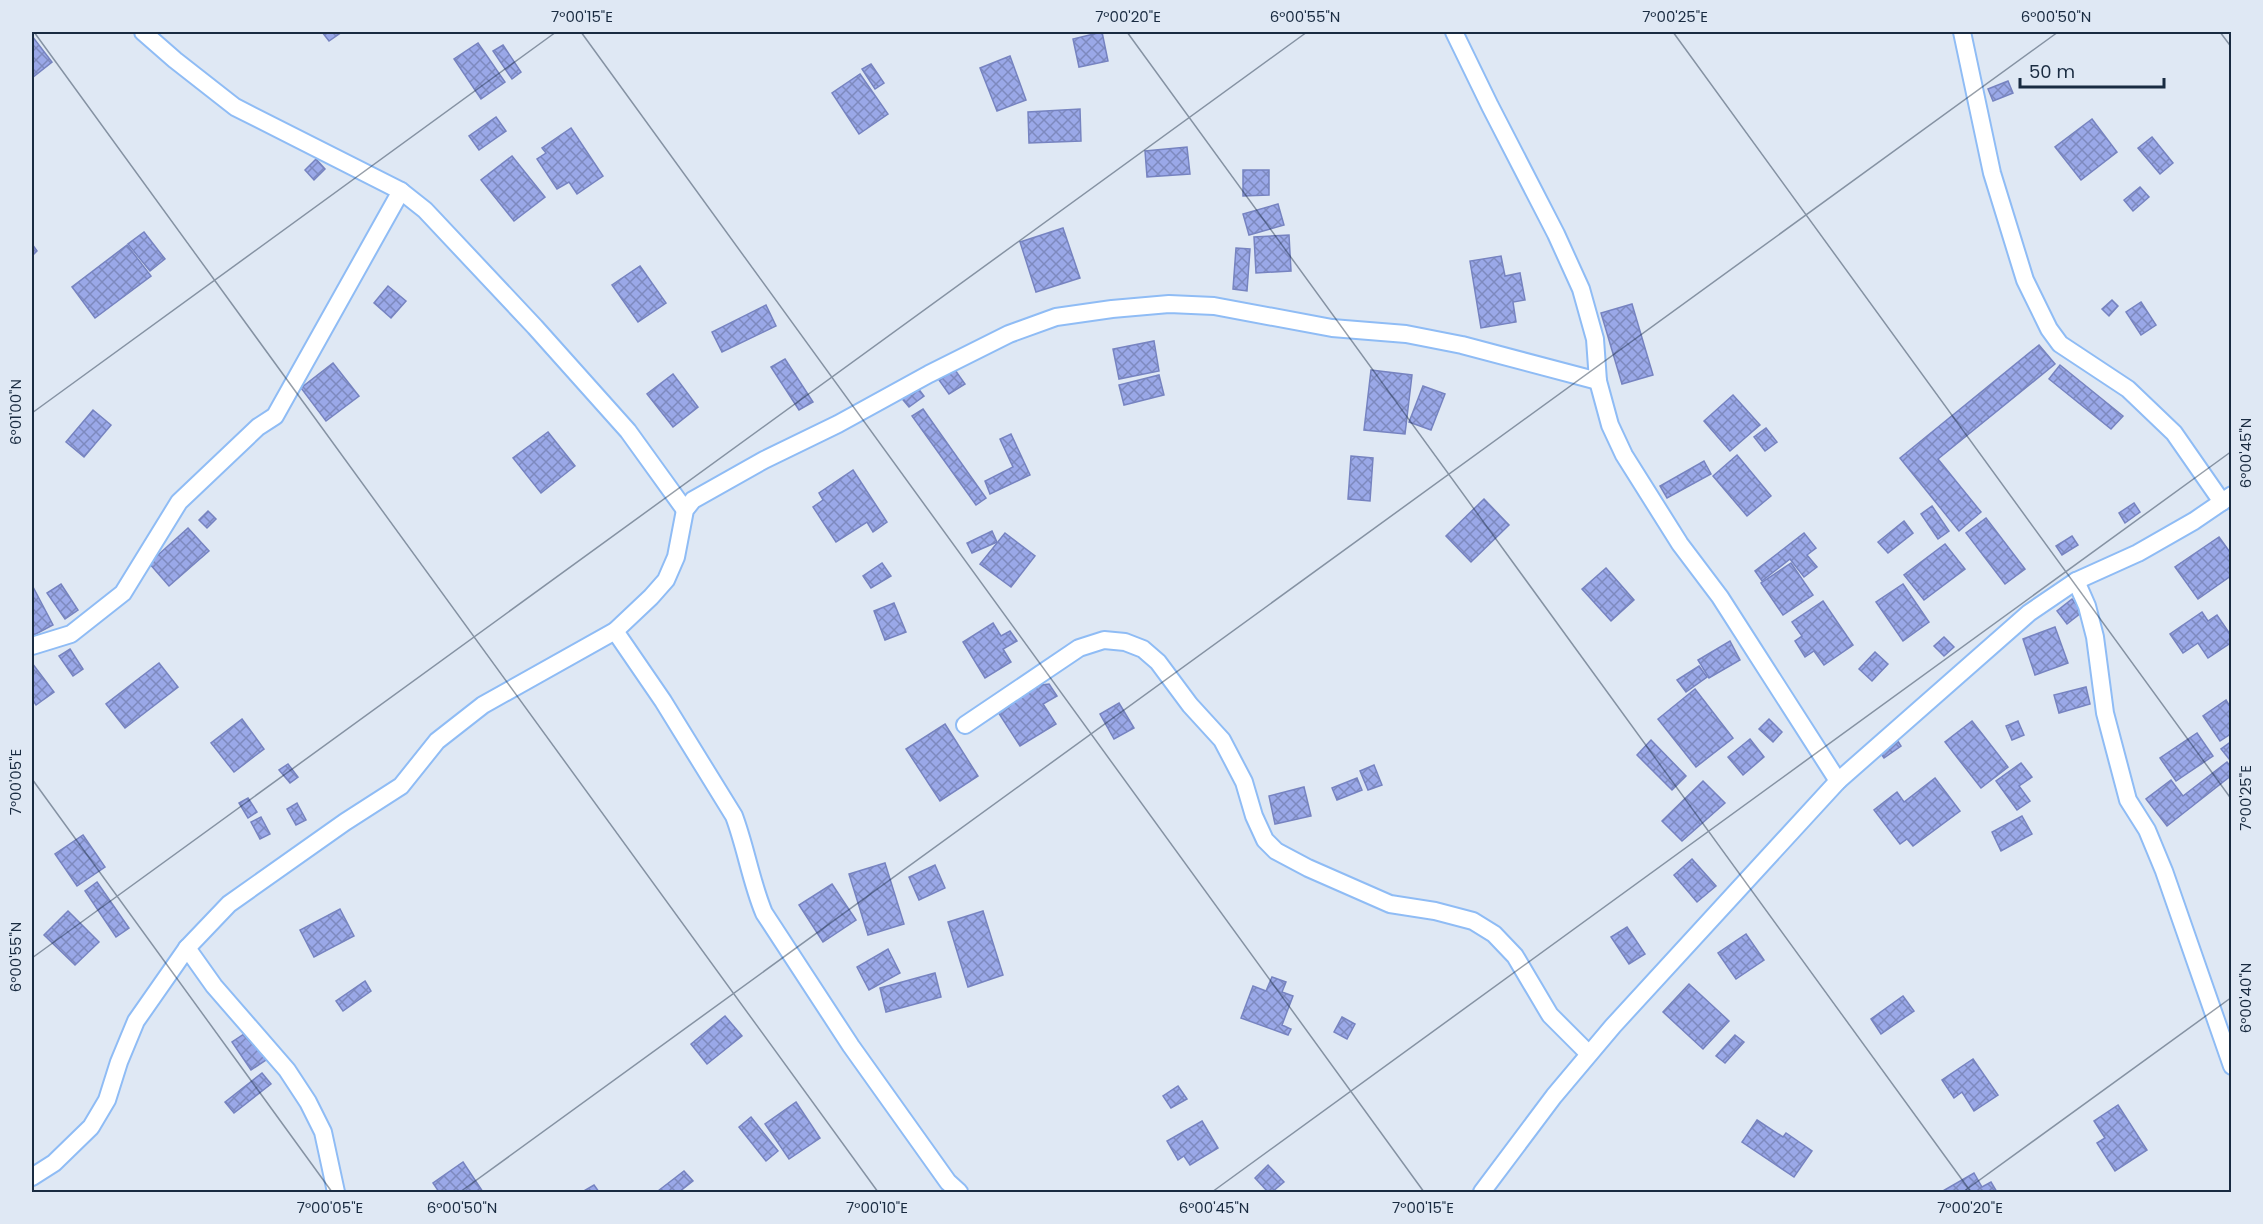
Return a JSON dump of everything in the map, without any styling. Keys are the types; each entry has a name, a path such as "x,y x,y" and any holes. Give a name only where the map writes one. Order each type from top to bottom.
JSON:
{"street":[{"path":"142,32 235,107 401,191 425,210 460,245 628,431 685,510"},
{"path":"1454,32 1556,234 1581,289 1595,339 1598,381 1610,425 1624,455 1680,544 1720,597 1838,781"},
{"path":"1482,1192 1554,1096 1589,1054 1683,948 1838,781 2029,613 2076,581 2157,542 2194,521 2227,498 2174,433 2128,388 2060,344 2049,329 2025,280 1992,173 1962,32"},
{"path":"32,646 71,634 123,593 179,502 258,427 275,416 401,191"},
{"path":"32,1177 54,1163 91,1127 107,1100 119,1062 136,1021 187,948 229,904 345,822 401,786 437,741 483,705 615,631 666,580 676,557 685,510 693,500 764,460 838,424 929,374 1009,334 1056,317 1169,304 1214,306 1332,328 1429,338 1598,381"},
{"path":"2087,606 2102,569"},
{"path":"2076,581 2087,606 2095,637 2105,714 2128,800 2147,831 2164,871 2231,1065"},
{"path":"615,631 669,710 734,816 757,896 765,913 851,1046 942,1173 959,1192"},
{"path":"965,725 1079,648 1104,640 1125,642 1143,649 1158,662 1190,705 1222,740 1244,782 1254,816 1265,840 1276,851 1308,868 1390,904 1435,911 1473,921 1494,934 1515,956 1550,1016 1589,1054"},
{"path":"187,948 214,986 287,1070 309,1102 323,1131 336,1192"}],"building":[{"path":"322,32 342,32 329,41"},
{"path":"1102,32 1108,61 1079,67 1073,39"},
{"path":"32,36 52,62 32,78"},
{"path":"478,43 505,82 481,99 454,59"},
{"path":"503,45 521,72 512,79 493,51"},
{"path":"1010,56 1026,100 997,111 980,68"},
{"path":"871,64 884,83 875,89 862,69"},
{"path":"860,74 888,114 859,134 832,93"},
{"path":"2008,81 2013,93 1993,101 1988,89"},
{"path":"1080,109 1081,141 1029,143 1028,112"},
{"path":"496,117 506,131 479,150 469,136"},
{"path":"2092,119 2117,152 2081,180 2055,147"},
{"path":"571,128 603,176 577,194 569,182 557,189 537,159 546,153 542,148"},
{"path":"2152,137 2173,163 2160,174 2138,148"},
{"path":"1187,147 1190,174 1147,177 1145,151"},
{"path":"512,156 545,197 514,221 481,180"},
{"path":"316,159 325,169 314,180 305,170"},
{"path":"1243,170 1269,170 1269,195 1243,196"},
{"path":"2140,187 2149,197 2133,211 2124,200"},
{"path":"1278,204 1284,225 1249,235 1243,214"},
{"path":"1063,228 1080,278 1036,292 1020,242"},
{"path":"144,232 165,259 150,271 128,244"},
{"path":"1289,235 1291,271 1256,273 1254,237"},
{"path":"32,244 37,251 32,256"},
{"path":"127,245 151,276 95,318 72,287"},
{"path":"1236,248 1250,249 1247,291 1233,289"},
{"path":"1501,256 1505,276 1520,273 1525,300 1513,302 1516,322 1481,328 1470,261"},
{"path":"640,266 666,303 638,322 612,285"},
{"path":"388,286 406,301 391,318 374,303"},
{"path":"2112,300 2118,306 2109,316 2102,309"},
{"path":"2141,302 2156,325 2141,335 2126,312"},
{"path":"1632,304 1653,375 1622,384 1601,313"},
{"path":"766,305 776,326 722,352 712,332"},
{"path":"1154,341 1159,371 1119,379 1113,349"},
{"path":"2039,345 2055,364 1938,459 1981,512 1959,531 1900,458"},
{"path":"785,359 813,402 799,410 771,367"},
{"path":"333,363 359,396 326,421 301,388"},
{"path":"2060,365 2123,416 2111,429 2049,379"},
{"path":"955,370 965,384 949,394 939,380"},
{"path":"1371,370 1412,375 1405,434 1364,430"},
{"path":"673,374 698,407 673,427 647,394"},
{"path":"1159,375 1164,395 1124,405 1119,385"},
{"path":"914,383 924,396 909,407 899,395"},
{"path":"1423,386 1445,394 1431,430 1409,422"},
{"path":"1733,395 1760,425 1730,451 1704,421"},
{"path":"923,409 986,498 976,505 912,416"},
{"path":"93,410 111,425 84,457 66,442"},
{"path":"1766,428 1777,442 1765,451 1754,437"},
{"path":"548,432 575,466 541,493 513,458"},
{"path":"1011,434 1030,475 990,494 985,481 1013,467 1000,439"},
{"path":"1737,455 1771,496 1747,516 1713,476"},
{"path":"1351,456 1373,458 1370,501 1348,499"},
{"path":"1704,461 1711,474 1667,498 1660,486"},
{"path":"853,470 887,522 873,532 867,522 836,542 813,507 823,500 819,493"},
{"path":"1484,499 1509,525 1471,562 1446,536"},
{"path":"2134,503 2140,512 2125,523 2119,513"},
{"path":"1932,506 1949,531 1938,539 1921,514"},
{"path":"208,511 216,519 207,528 199,520"},
{"path":"1986,518 2025,569 2005,584 1966,533"},
{"path":"1904,521 1913,533 1888,553 1878,542"},
{"path":"188,528 209,551 169,586 149,563"},
{"path":"992,531 997,542 972,553 967,543"},
{"path":"1005,533 1035,556 1011,587 980,564"},
{"path":"1804,533 1816,548 1807,555 1817,567 1804,577 1790,559 1762,581 1755,571"},
{"path":"2072,536 2078,545 2062,555 2056,546"},
{"path":"2219,537 2232,555 2232,575 2198,599 2175,567"},
{"path":"1945,544 1965,569 1924,600 1904,575"},
{"path":"882,563 891,576 871,588 863,576"},
{"path":"1791,563 1813,595 1783,615 1761,583"},
{"path":"1606,568 1634,600 1611,621 1582,589"},
{"path":"61,584 78,610 65,619 47,593"},
{"path":"1903,584 1929,622 1903,641 1876,602"},
{"path":"32,585 53,625 32,636"},
{"path":"2072,599 2082,612 2067,624 2057,611"},
{"path":"1823,601 1853,645 1824,665 1814,651 1805,657 1795,641 1802,636 1792,622"},
{"path":"894,603 906,632 885,640 874,611"},
{"path":"2202,612 2208,621 2217,615 2232,637 2232,642 2208,658 2198,643 2183,653 2170,634"},
{"path":"993,623 1001,636 1010,631 1017,641 1003,649 1011,662 985,678 963,642"},
{"path":"2055,627 2068,663 2035,675 2023,639"},
{"path":"1944,637 1954,647 1944,656 1934,646"},
{"path":"1730,641 1740,660 1709,678 1698,660"},
{"path":"70,649 83,669 73,676 59,656"},
{"path":"1875,652 1888,664 1872,681 1859,669"},
{"path":"32,663 54,692 36,705 32,699"},
{"path":"159,663 178,687 125,728 106,704"},
{"path":"1699,666 1707,677 1686,692 1677,680"},
{"path":"1049,684 1057,696 1043,704 1056,724 1020,746 996,709 1032,686"},
{"path":"2086,687 2090,704 2059,713 2054,695"},
{"path":"1695,689 1733,738 1696,767 1658,719"},
{"path":"2226,700 2229,705 2232,703 2232,733 2220,741 2203,716"},
{"path":"1119,703 1134,728 1114,739 1100,714"},
{"path":"242,719 264,749 234,772 211,743"},
{"path":"1769,719 1782,732 1773,742 1759,729"},
{"path":"1972,721 2008,767 1981,788 1945,742"},
{"path":"2018,721 2024,735 2012,740 2006,726"},
{"path":"945,724 978,776 940,801 906,749"},
{"path":"2197,733 2213,756 2176,781 2160,758"},
{"path":"1894,735 1901,746 1884,758 1876,747"},
{"path":"1750,739 1764,757 1743,775 1728,757"},
{"path":"1651,740 1686,776 1672,790 1637,755"},
{"path":"2232,741 2232,759 2230,760 2221,749"},
{"path":"2227,762 2232,768 2232,775 2167,826 2146,799 2171,780 2183,796"},
{"path":"2021,763 2032,777 2019,786 2030,801 2017,810 1996,781"},
{"path":"288,764 298,777 290,783 279,770"},
{"path":"1374,765 1382,785 1368,790 1360,771"},
{"path":"1357,778 1362,790 1337,800 1332,788"},
{"path":"1935,778 1960,811 1913,846 1907,839 1900,844 1874,810 1897,792 1904,802"},
{"path":"1703,781 1725,803 1682,841 1662,821"},
{"path":"1304,787 1311,816 1275,824 1269,796"},
{"path":"248,798 257,812 248,818 239,803"},
{"path":"297,803 306,820 296,825 287,809"},
{"path":"2022,816 2032,834 2001,851 1992,832"},
{"path":"261,817 270,834 260,839 251,822"},
{"path":"83,835 105,867 77,886 55,854"},
{"path":"1692,859 1716,886 1697,902 1674,875"},
{"path":"885,863 904,924 868,935 849,874"},
{"path":"935,865 945,888 919,900 909,877"},
{"path":"97,882 129,928 116,937 85,891"},
{"path":"832,884 856,920 823,942 799,905"},
{"path":"340,909 354,936 314,957 300,930"},
{"path":"68,911 99,942 75,965 44,935"},
{"path":"983,911 1003,975 968,987 948,922"},
{"path":"1627,927 1645,954 1629,964 1611,937"},
{"path":"1746,934 1764,960 1736,979 1718,953"},
{"path":"888,949 900,973 869,990 857,967"},
{"path":"935,973 941,997 886,1012 880,988"},
{"path":"1272,977 1286,982 1282,992 1293,996 1282,1025 1291,1029 1288,1035 1241,1018 1253,986 1266,991"},
{"path":"365,981 371,991 343,1011 336,1001"},
{"path":"1689,984 1729,1021 1703,1049 1663,1012"},
{"path":"1903,996 1914,1011 1881,1034 1871,1019"},
{"path":"725,1016 742,1036 707,1064 691,1044"},
{"path":"1342,1017 1355,1024 1347,1039 1334,1032"},
{"path":"247,1032 266,1060 251,1070 232,1042"},
{"path":"1735,1035 1744,1042 1725,1063 1716,1056"},
{"path":"1973,1059 1998,1095 1974,1111 1962,1092 1954,1098 1942,1080"},
{"path":"262,1073 271,1084 234,1113 225,1102"},
{"path":"1178,1086 1187,1099 1171,1108 1163,1096"},
{"path":"796,1102 820,1138 789,1159 765,1124"},
{"path":"2118,1105 2147,1150 2115,1171 2097,1143 2105,1138 2094,1121"},
{"path":"751,1117 778,1151 766,1161 739,1127"},
{"path":"1757,1120 1783,1137 1786,1133 1812,1151 1794,1177 1742,1142"},
{"path":"1202,1121 1218,1148 1190,1165 1184,1156 1178,1160 1167,1141"},
{"path":"463,1162 483,1192 439,1192 433,1183"},
{"path":"1268,1165 1284,1182 1272,1192 1268,1192 1255,1178"},
{"path":"684,1171 693,1181 679,1192 658,1191"},
{"path":"1974,1173 1982,1187 1991,1182 1997,1192 1941,1192"},
{"path":"594,1185 599,1192 582,1192"}]}
